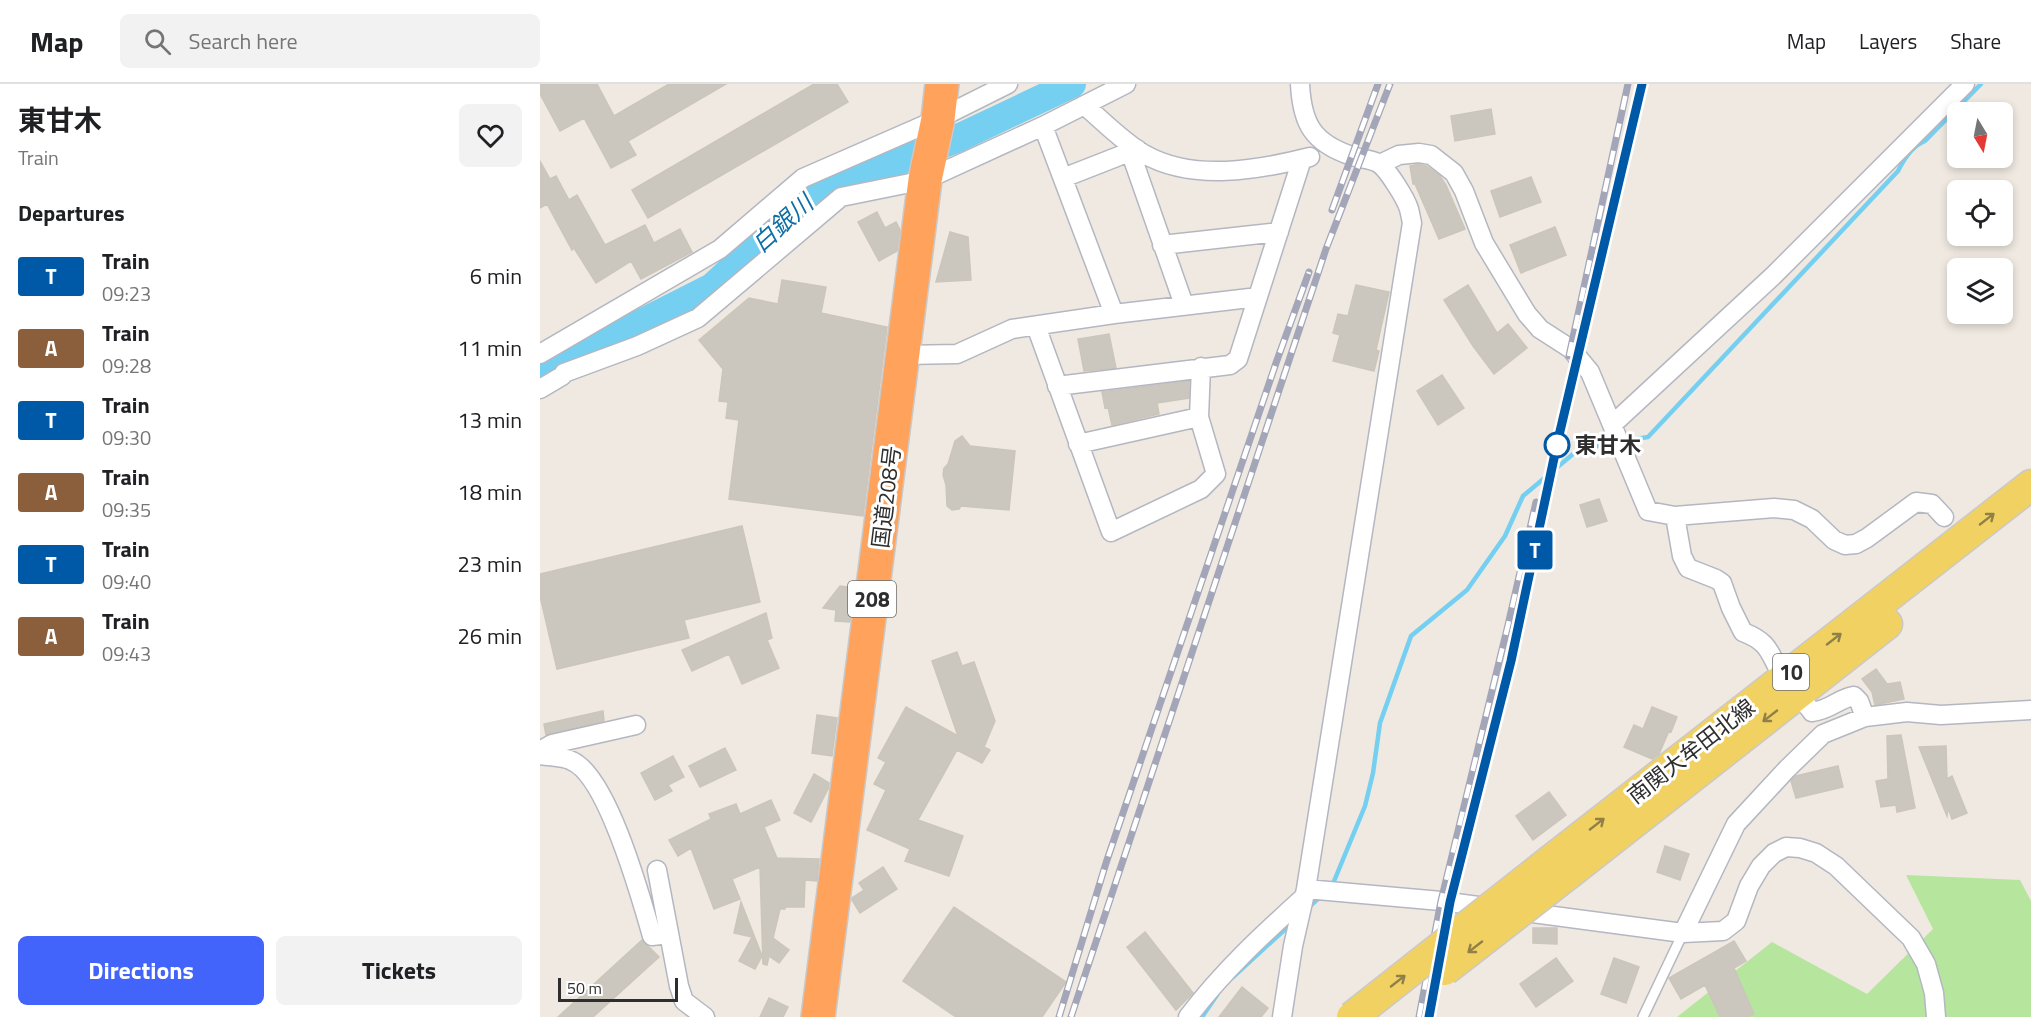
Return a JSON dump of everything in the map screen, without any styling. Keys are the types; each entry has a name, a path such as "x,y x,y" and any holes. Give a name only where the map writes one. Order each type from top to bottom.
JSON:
{"highway":[{"name":"国道208号","path":"818,1017 925,180 938,119 942,84"}],"main road":[{"name":"南関大牟田北線","path":"1352,1017 1561,866 1791,686 2031,485"},
{"name":"南関大牟田北線","path":"1791,686 2031,511"},
{"name":"南関大牟田北線","path":"1385,1017 1561,866"}],"street":[{"path":"540,354 720,249 803,178 938,119 1008,84"},
{"path":"540,389 564,373 637,346 699,318 841,197 925,180 1043,126 1125,84"},
{"path":"1282,1017 1293,945 1305,893 1412,222 1402,194 1380,164 1352,156 1324,144 1310,130 1301,104 1300,84"},
{"path":"1613,424 1774,275 1965,84"},
{"path":"1084,105 1133,150 1168,165 1195,170 1224,171 1257,168 1312,157 1324,144"},
{"path":"1043,126 1114,314"},
{"path":"1063,178 1133,150"},
{"path":"1133,150 1162,245 1184,305"},
{"path":"1380,164 1399,155 1419,153 1431,155 1454,173 1464,191 1484,243 1527,314 1540,329 1571,350 1590,372 1648,511 1675,516 1774,508 1794,510 1812,519 1834,540 1845,545 1856,544 1867,538 1916,502 1932,504 1944,517"},
{"path":"1057,386 1230,365 1238,359 1302,159"},
{"path":"1162,245 1279,232"},
{"path":"904,355 957,354 1012,329 1258,297"},
{"path":"1036,326 1111,532 1201,489 1216,474 1199,417 1201,367"},
{"path":"1078,444 1199,417"},
{"path":"1675,516 1682,556 1688,568 1716,579 1722,584 1743,632 1766,644 1791,686 1812,712 1822,711 1854,696 1859,701 1865,717"},
{"path":"1683,933 1736,824 1823,734 1865,717 1907,712 1941,715 2031,710"},
{"path":"540,751 552,744 636,725"},
{"path":"540,755 574,761 594,782 631,864 652,936 669,934"},
{"path":"1188,1017 1209,989 1305,893 1441,901 1683,933 1724,931 1736,921 1749,886 1761,866 1774,853 1786,847 1816,853 1836,866 1911,938 1926,964 1934,993 1936,1017"},
{"path":"657,870 679,986 684,1001 705,1017"}],"lane":[{"path":"1643,1017 1683,933"}],"green space":[{"path":"1906,875 2020,880 2031,901 2031,1017 1677,1017 1772,942 1867,994 1933,929"}],"building":[{"path":"540,84 597,84 614,116 669,84 726,84 628,141 636,155 611,168 584,118 560,131 540,94"},
{"path":"814,84 837,84 848,102 648,218 632,190"},
{"path":"1491,109 1495,134 1455,141 1451,116"},
{"path":"540,161 550,179 556,176 569,200 577,195 605,245 645,225 654,243 680,229 692,252 641,279 631,261 596,283 574,248 572,250 547,204 540,208"},
{"path":"1419,164 1440,176 1465,229 1439,239 1415,184 1413,184 1410,166"},
{"path":"1531,177 1541,202 1500,217 1491,191"},
{"path":"877,212 885,228 896,222 900,230 897,251 879,261 858,222"},
{"path":"1555,227 1566,255 1521,273 1510,245"},
{"path":"950,232 968,237 971,280 936,282"},
{"path":"782,280 826,287 821,313 887,327 863,516 729,499 739,420 726,418 728,402 719,401 723,369 699,340 749,298 778,304"},
{"path":"1356,285 1389,292 1376,350 1379,351 1374,371 1333,361 1340,335 1333,333 1338,314 1348,316"},
{"path":"1468,285 1497,333 1508,324 1527,348 1494,374 1444,300"},
{"path":"1109,334 1116,368 1084,371 1078,339"},
{"path":"1442,375 1464,408 1438,425 1417,391"},
{"path":"1189,381 1189,398 1157,403 1159,414 1112,425 1102,392"},
{"path":"962,436 970,446 1015,451 1009,510 961,506 959,509 952,510 947,506 944,468 948,464 955,441"},
{"path":"1599,499 1607,521 1587,527 1580,505"},
{"path":"742,526 760,602 684,620 689,638 557,669 540,596 540,574"},
{"path":"840,586 854,588 850,622 835,621 836,610 823,608"},
{"path":"766,613 772,638 767,640 779,668 742,684 729,654 692,671 682,650"},
{"path":"957,652 962,666 974,662 995,721 984,747 990,750 982,763 957,750 918,820 963,836 949,876 905,861 910,849 867,830 886,790 874,784 886,762 878,758 906,707 958,736 932,661"},
{"path":"1876,669 1887,684 1900,682 1904,699 1875,705 1872,692 1862,679"},
{"path":"1652,707 1677,717 1659,754 1652,759 1624,747 1634,725 1643,729"},
{"path":"603,711 604,721 546,735 544,724"},
{"path":"817,715 837,718 832,756 812,753"},
{"path":"1901,735 1915,808 1897,812 1896,805 1881,807 1876,781 1888,779 1887,736"},
{"path":"1946,746 1947,779 1952,776 1967,813 1952,819 1948,808 1947,816 1919,747"},
{"path":"725,748 736,770 700,787 689,766"},
{"path":"673,756 684,777 668,785 672,791 655,800 641,773"},
{"path":"1838,766 1843,787 1796,798 1791,781 1796,776"},
{"path":"814,774 829,783 811,822 794,813"},
{"path":"1549,792 1566,815 1533,840 1516,816"},
{"path":"771,800 780,820 764,827 777,858 819,859 817,881 805,880 804,907 780,909 773,938 789,950 779,963 769,956 767,965 763,964 760,867 732,879 740,899 714,909 691,848 678,856 669,840 711,819 709,814 736,804 740,814"},
{"path":"1665,846 1689,854 1680,880 1657,872"},
{"path":"883,867 897,889 860,913 852,900 864,890 859,883"},
{"path":"741,902 762,956 755,969 739,961 752,937 734,933"},
{"path":"954,907 1066,982 1042,1017 956,1017 903,981"},
{"path":"1533,928 1557,928 1557,944 1533,943"},
{"path":"1145,932 1193,993 1176,1010 1127,947"},
{"path":"642,940 659,957 593,1017 558,1017"},
{"path":"1734,941 1746,961 1734,968 1754,1014 1747,1017 1720,1017 1705,985 1681,999 1669,978"},
{"path":"1556,958 1573,981 1536,1007 1520,984"},
{"path":"1614,958 1639,967 1626,1003 1601,994"},
{"path":"1242,987 1268,1008 1261,1017 1219,1017"},
{"path":"769,998 788,1007 783,1017 760,1017"}],"waterway":[{"name":"白銀川","path":"540,374 712,287 813,194 954,140 1072,84"},
{"path":"1624,441 1648,437 1898,171 1912,150 1925,141 1981,84"},
{"path":"1332,886 1365,806 1373,773 1380,723 1411,636 1467,590 1505,536 1523,496 1579,449 1615,443"},
{"path":"1308,908 1322,895"},
{"path":"1233,977 1293,922"},
{"path":"1202,1017 1217,995"}],"railway":[{"path":"1332,210 1378,84"},
{"path":"1071,1017 1326,249 1390,84"},
{"path":"1569,356 1628,84"},
{"path":"1429,1017 1450,902 1517,639 1557,444 1642,84"},
{"path":"1059,1017 1106,863 1309,272"},
{"path":"1419,1017 1441,901 1536,502"}],"train":[{"name":"T","path":"1429,1017 1450,902 1496,726 1557,444 1642,84"}],"place":[{"name":"東甘木","path":"1557,445"}]}
